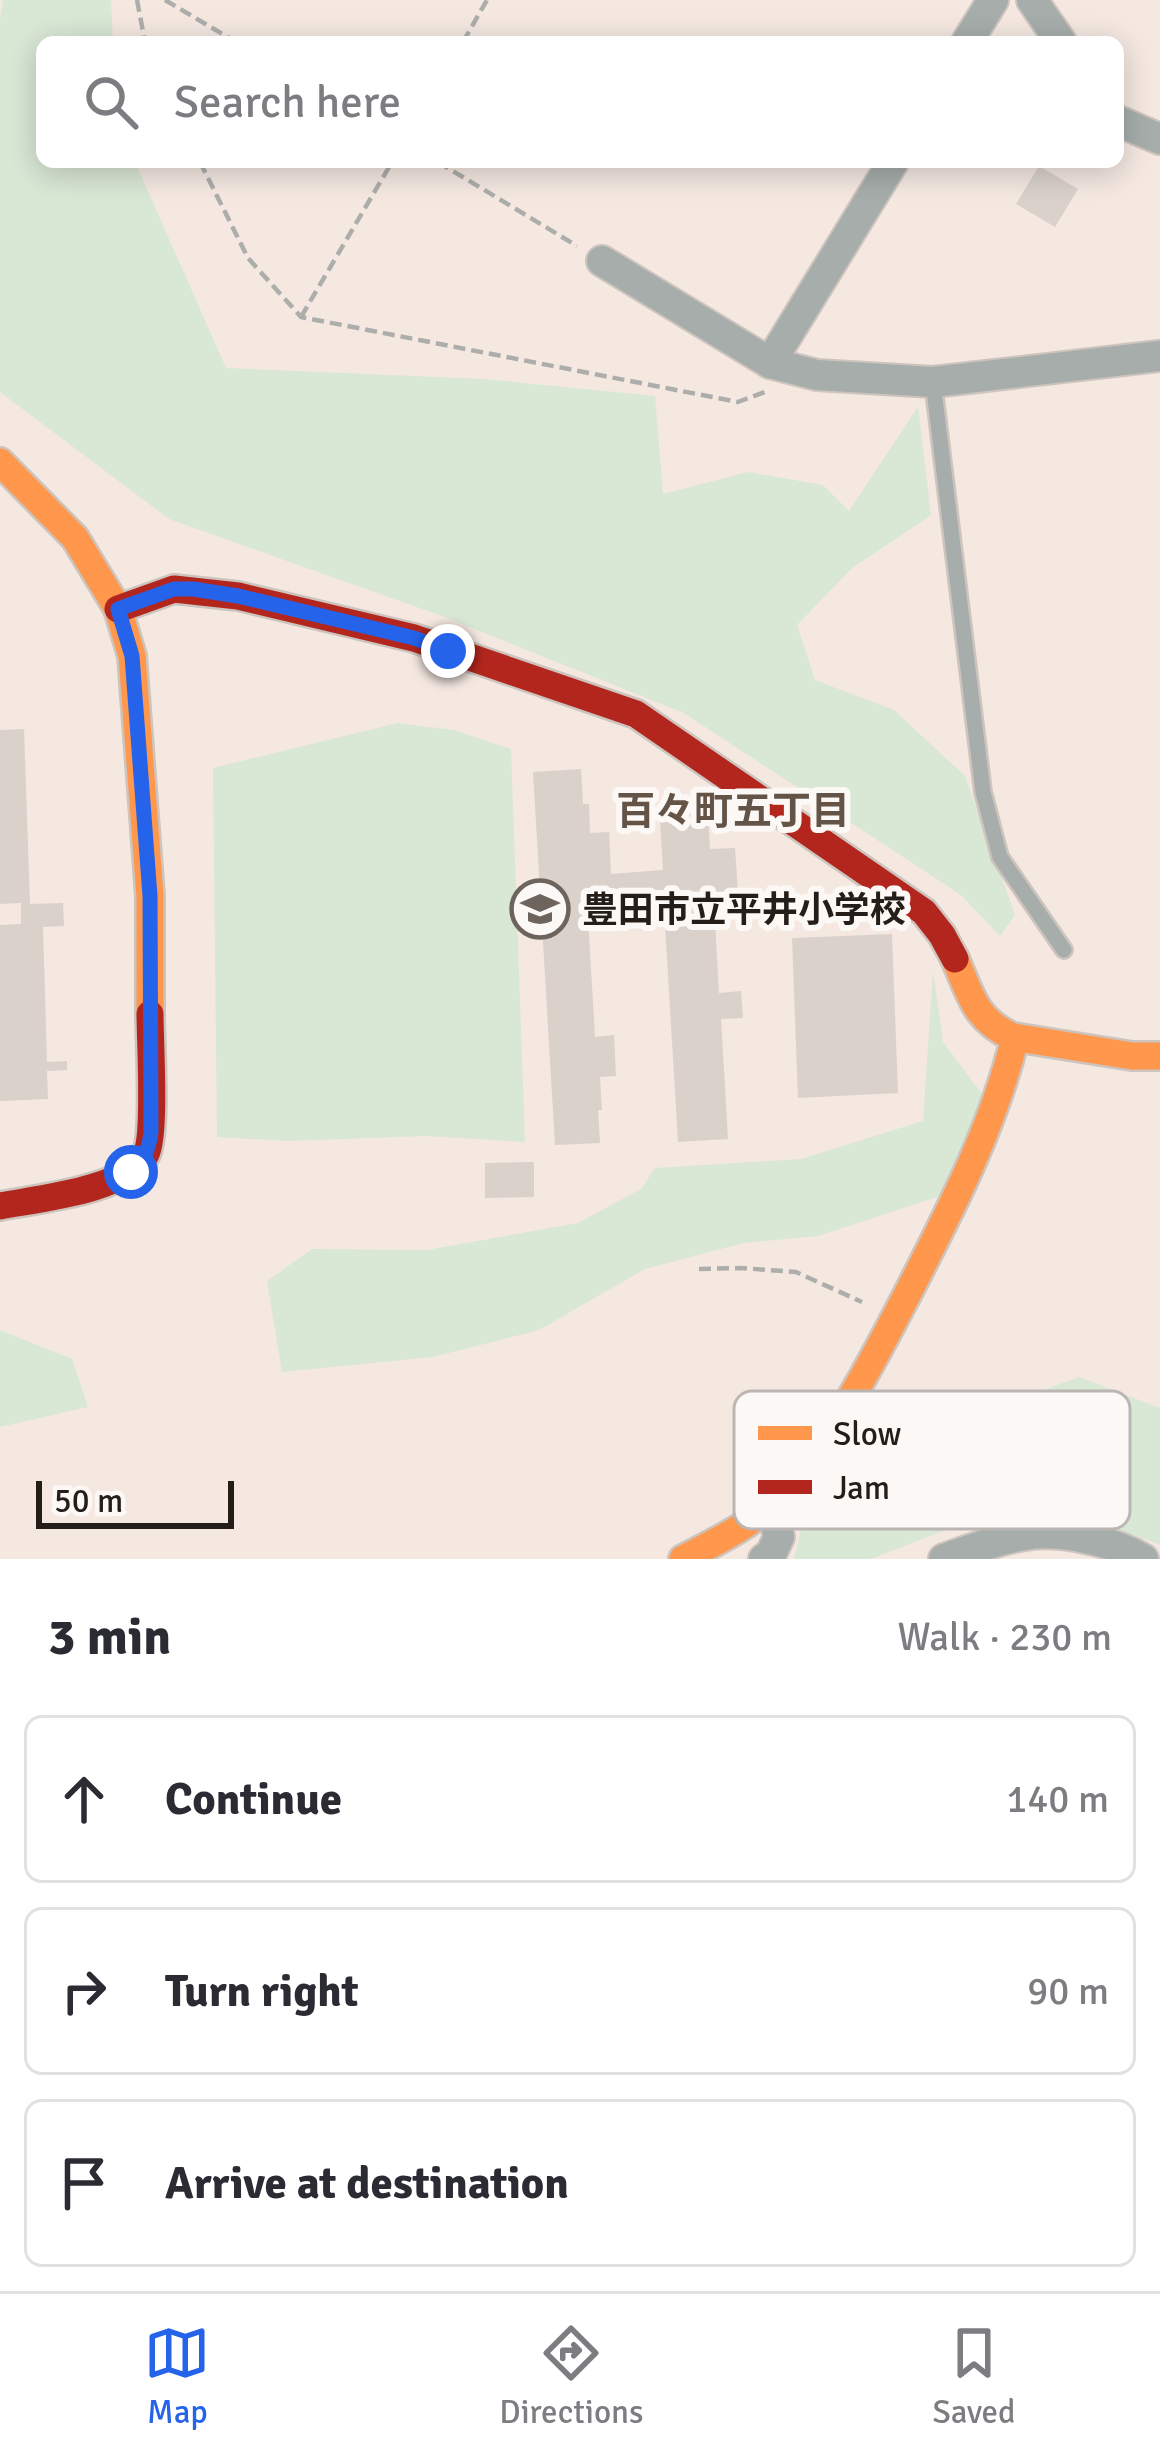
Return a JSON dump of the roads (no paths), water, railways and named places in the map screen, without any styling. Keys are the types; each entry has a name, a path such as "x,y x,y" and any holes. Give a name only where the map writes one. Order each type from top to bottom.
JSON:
{"street":[{"path":"971,36 993,0"},
{"path":"1032,0 1057,36"},
{"path":"1124,124 1160,140"},
{"path":"770,363 889,168"},
{"path":"602,261 770,363 817,375 933,382 1160,356"},
{"path":"0,462 75,538 118,609 132,656 150,920 149,1147 143,1160 116,1180 0,1206"},
{"path":"118,609 174,589 238,596 414,638 636,714 924,912 952,950 973,1006 998,1030 1052,1046 1160,1057"},
{"path":"855,1391 963,1184 1006,1078 1015,1038"},
{"path":"683,1559 734,1529"},
{"path":"764,1559 779,1537 777,1529"},
{"path":"944,1559 1023,1535 1042,1534 1097,1540 1143,1559"}],"lane":[{"path":"933,382 983,792 1000,857 1064,950"}],"place":[{"name":"豊田市立平井小学校","path":"540,909"}],"district":[{"name":"百々町五丁目","path":"733,810"}]}
